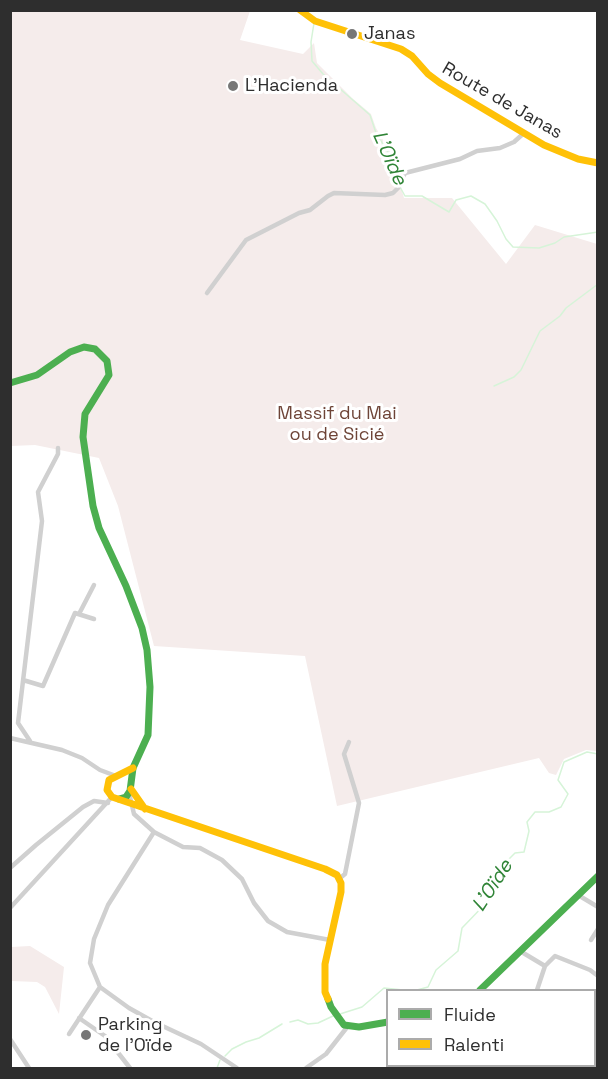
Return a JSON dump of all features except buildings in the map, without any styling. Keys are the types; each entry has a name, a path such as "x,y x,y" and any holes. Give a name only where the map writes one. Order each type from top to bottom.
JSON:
{"street":[{"name":"Route de Janas","path":"300,10 315,21 400,49 412,56 428,74 440,83 544,145 578,159 597,163"},
{"path":"207,293 246,240 299,213 310,210 334,193 385,195 393,193 405,173 460,159 477,151 500,148 514,142 524,133"},
{"path":"10,383 37,375 78,348 90,347 104,356 109,368 109,375 89,405 82,426 99,528 126,586 142,628 147,650 148,735 133,768 130,804 134,814 154,832 183,847 200,848 222,860 242,879 254,903 268,921 287,932 330,940"},
{"path":"30,741 18,723 42,521 38,492 58,454 58,448"},
{"path":"79,614 94,585"},
{"path":"23,680 43,686 75,613 94,618"},
{"path":"10,738 30,741 82,758 100,770 127,779 130,789 146,810"},
{"path":"339,879 345,874 359,803 344,754 349,742"},
{"path":"107,784 133,768"},
{"path":"100,770 113,800 325,868 334,873 339,879 341,892 324,973 325,992 339,1021 348,1026 359,1027 386,1022"},
{"path":"10,868 83,807 98,800 126,797 130,789"},
{"path":"10,908 113,800"},
{"path":"154,832 119,885 94,939 90,963 100,987 129,1008 201,1044 237,1068"},
{"path":"481,989 597,876"},
{"path":"578,895 597,907"},
{"path":"591,940 597,929"},
{"path":"520,951 545,966"},
{"path":"537,989 545,966 555,956 590,970 597,976"},
{"path":"69,1034 100,987"},
{"path":"79,1018 105,1036 129,1068"},
{"path":"306,1068 326,1054 348,1026"},
{"path":"10,1039 29,1068"}],"green space":[{"name":"Massif du Mai ou de Sicié","path":"10,11 250,11 240,40 303,54 314,43 317,63 371,114 376,128 393,157 404,198 452,198 506,264 535,225 597,244 597,751 586,750 564,759 556,775 549,773 539,758 337,806 305,656 154,646 118,506 99,458 35,445 11,446"},
{"path":"30,946 64,967 59,1014 45,987 37,982 11,981 11,947"}],"waterway":[{"name":"L'Oïde","path":"314,23 311,42 312,61 323,74 370,115 376,133 389,154 395,178 405,196 422,196 449,212 456,200 471,196 485,204 513,247 539,248 555,243 564,237 598,232"},
{"name":"L'Oïde","path":"494,386 514,377 521,370 540,331 598,284"},
{"name":"L'Oïde","path":"421,989 428,987 436,970 458,951 462,928 489,900 502,878 501,867 515,853 524,852 529,831 527,822 535,812 549,812 561,807 568,794 558,780 564,762 587,752 598,754"},
{"name":"L'Oïde","path":"340,1014 362,1007 384,988 394,989"},
{"name":"L'Oïde","path":"290,1022 298,1020 308,1024 318,1023 333,1016"},
{"name":"L'Oïde","path":"225,1056 232,1049 259,1038 282,1024"},
{"name":"L'Oïde","path":"217,1068 220,1060"}],"traffic: fast":[{"path":"10,383 37,375 70,352 84,347 95,349 107,361 109,375 85,414 83,437 93,506 99,528 126,586 142,628 147,650 150,687 148,735 133,768 130,791 126,797 119,799"},
{"path":"481,989 598,876"},
{"path":"328,999 344,1025 359,1027 386,1022"}],"traffic: slow":[{"path":"300,10 315,21 401,49 412,56 428,74 440,83 544,145 578,159 598,163"},
{"path":"133,768 109,780 107,790 112,797 337,875 341,883 341,892 325,964 325,992 328,999"},
{"path":"131,789 145,809"}],"place":[{"name":"Janas","path":"352,34"},
{"name":"L'Hacienda","path":"233,86"},
{"name":"Parking de l'Oïde","path":"86,1035"}]}
